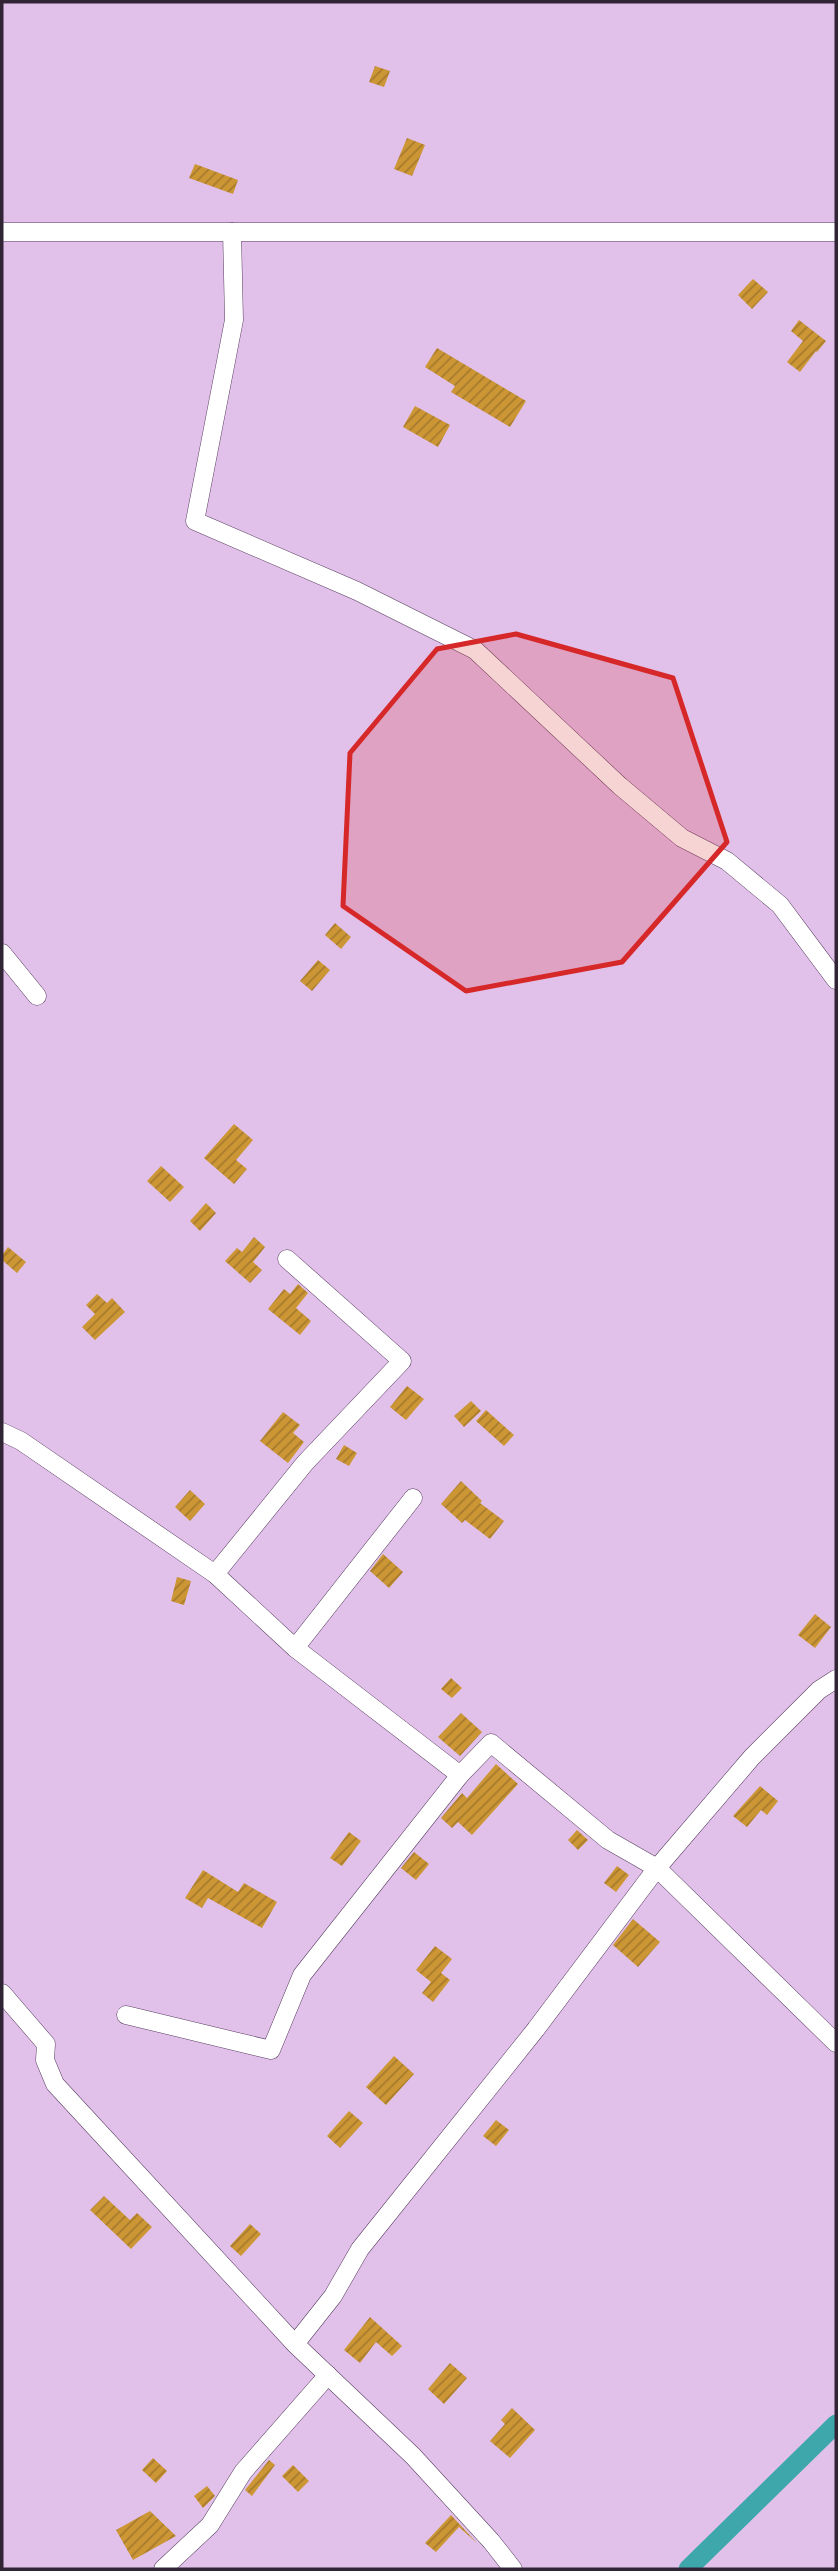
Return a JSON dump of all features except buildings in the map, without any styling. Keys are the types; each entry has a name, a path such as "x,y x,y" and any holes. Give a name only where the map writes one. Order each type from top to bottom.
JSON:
{"street":[{"path":"2,232 836,232"},
{"path":"232,232 234,320 195,521 357,591 475,650 620,786 682,838 727,861 780,905 836,980"},
{"path":"2,953 37,996"},
{"path":"215,1574 305,1463 402,1361 287,1259"},
{"path":"2,1432 21,1441 215,1574 295,1648 460,1775"},
{"path":"295,1648 413,1498"},
{"path":"295,2344 333,2296 360,2249 536,2029 657,1868 752,1757 819,1690 836,1679"},
{"path":"126,2015 271,2050 302,1975 460,1775 491,1743 608,1840 657,1868 836,2043"},
{"path":"2,1993 47,2044 45,2060 55,2084 295,2344 413,2456 513,2569"},
{"path":"163,2569 210,2525 243,2472 328,2375"}],"highlighted area":[{"path":"516,634 673,678 727,842 622,962 466,991 343,906 350,753 437,649"}],"waterway":[{"path":"688,2569 836,2424"}]}
